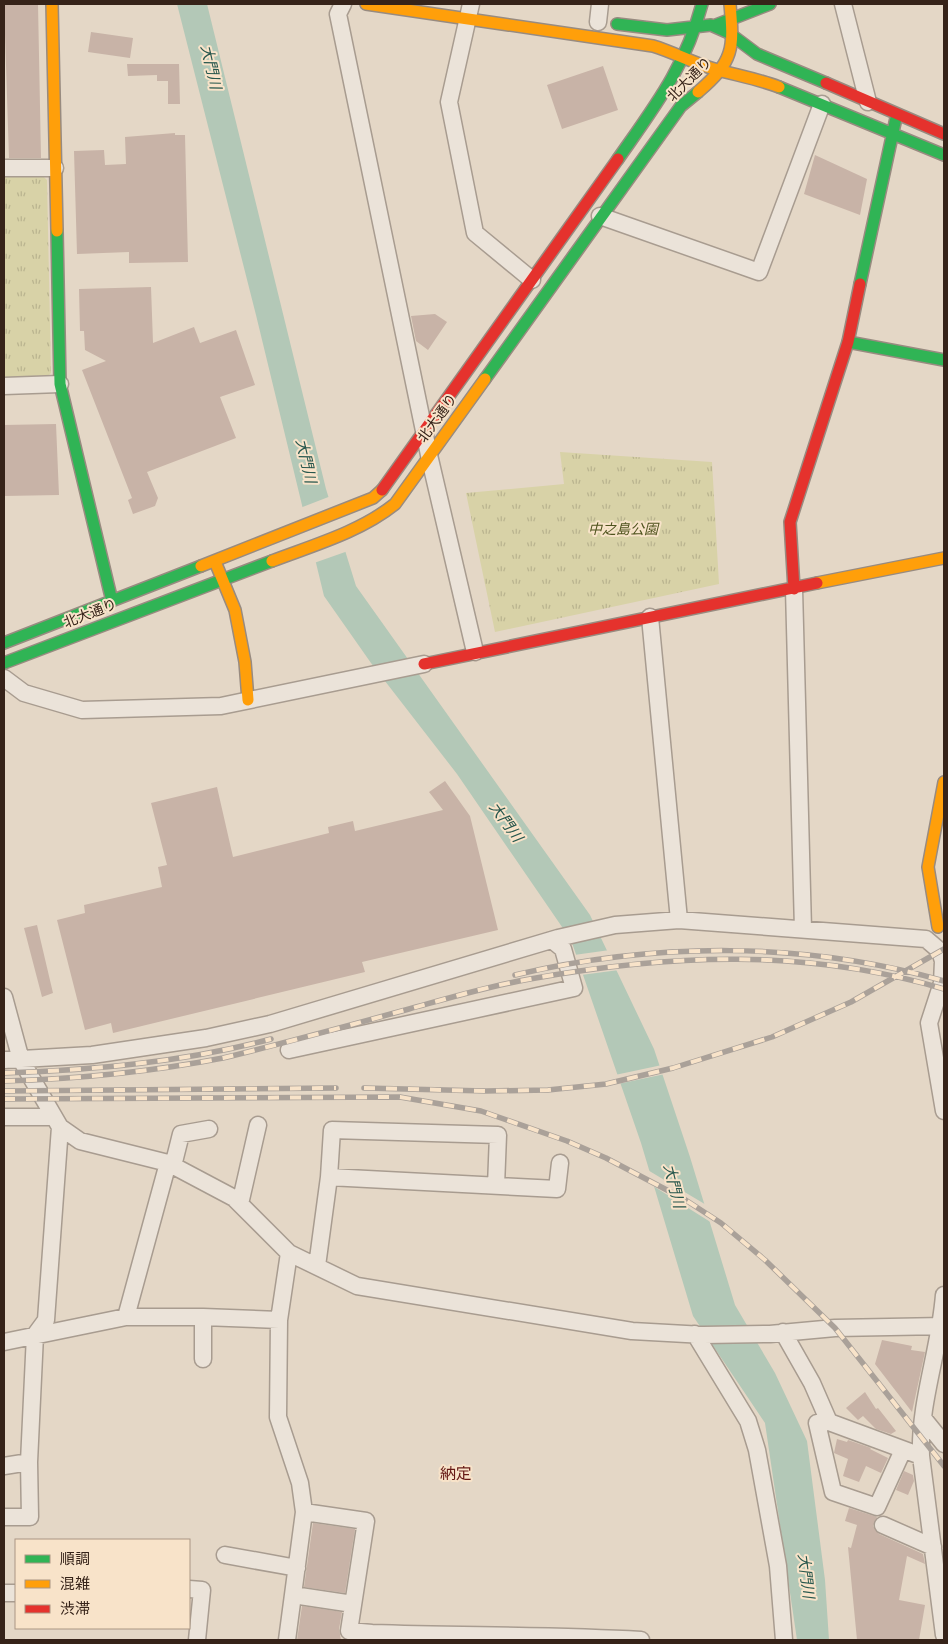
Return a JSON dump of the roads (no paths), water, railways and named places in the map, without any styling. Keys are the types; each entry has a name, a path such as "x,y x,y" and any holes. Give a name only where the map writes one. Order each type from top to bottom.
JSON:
{"street":[{"path":"52,4 60,384 112,600"},
{"path":"343,4 338,14 429,455 475,652"},
{"path":"366,4 472,7 653,46 675,52 688,60"},
{"path":"600,4 593,21 651,29 685,30 707,28 770,4"},
{"path":"651,29 672,24 686,17 700,4"},
{"name":"北大通り","path":"4,643 214,560 293,531 373,498 382,490 424,428 688,60 707,28 700,4"},
{"path":"843,4 852,30 868,102"},
{"name":"北大通り","path":"4,663 222,578 347,532 381,515 395,504 600,216 681,106 704,87 725,64 732,37 731,20 719,6"},
{"path":"472,7 449,102 475,233 532,280"},
{"path":"731,20 738,36 757,54"},
{"path":"707,28 732,37 757,54 944,134"},
{"path":"707,28 730,49 740,64 757,78"},
{"path":"651,29 688,60"},
{"path":"653,46 719,70 757,78 944,155"},
{"path":"653,46 666,57 671,69 664,94"},
{"path":"681,106 688,60"},
{"path":"704,87 728,76 757,78"},
{"path":"600,216 759,272 822,104"},
{"path":"803,929 794,588 790,522 848,342 891,133 898,114"},
{"path":"4,168 55,168"},
{"path":"848,342 944,360"},
{"path":"4,386 60,384"},
{"path":"4,678 24,693 82,710 221,706 475,652 944,558"},
{"path":"214,560 235,610 246,662 248,700"},
{"path":"650,617 679,920"},
{"path":"926,939 941,925 928,868 944,782"},
{"path":"4,1060 146,1048 261,1026 555,939 615,925 679,920 926,939 940,951 943,961 942,984 929,1022 942,1085 944,1111"},
{"path":"290,1050 574,988 563,949 555,939"},
{"path":"4,997 21,1060 57,1122 80,1140 171,1165 234,1198 288,1253 357,1286 632,1331 700,1334 776,1333 835,1328 943,1326"},
{"path":"4,1117 57,1122"},
{"path":"4,1517 30,1517 29,1462 35,1335 46,1320 57,1122"},
{"path":"126,1317 181,1134 209,1129"},
{"path":"240,1204 260,1129"},
{"path":"317,1266 329,1177 332,1130 498,1136 496,1186"},
{"path":"329,1177 557,1189 560,1164"},
{"path":"287,1640 304,1512 300,1483 278,1417 279,1320 288,1253"},
{"path":"944,1295 943,1326 920,1435 920,1456 944,1635"},
{"path":"4,1342 126,1317 203,1317 279,1320"},
{"path":"203,1317 203,1358"},
{"path":"776,1333 812,1383 829,1422"},
{"path":"700,1334 748,1421 757,1450 778,1566 784,1640"},
{"path":"923,1418 944,1444"},
{"path":"903,1450 877,1507 833,1492 817,1423 829,1422 920,1456"},
{"path":"4,1466 29,1462"},
{"path":"304,1512 366,1520 349,1630 404,1637 511,1639 582,1637 641,1640"},
{"path":"883,1525 932,1547"},
{"path":"224,1555 297,1568"},
{"path":"190,1589 202,1590 197,1640"},
{"path":"293,1595 353,1604"}],"water":[{"name":"大門川","path":"177,4 207,4 326,489 356,586 590,915 654,1049 690,1157 735,1305 775,1373 807,1441 825,1580 829,1640 797,1640 765,1423 693,1316 641,1143 571,940 457,774 371,663 324,596 256,315"}],"railway":[{"path":"364,1088 486,1091 548,1090 606,1084 673,1068 772,1037 851,1002 944,949"},
{"path":"515,975 568,964 622,956 730,951 784,953 838,959 891,968 944,981"},
{"path":"4,1081 114,1074 223,1058 499,985 634,964 686,960 738,959 789,961 841,967 892,976 944,989"},
{"path":"4,1073 139,1064 205,1054 271,1039"},
{"path":"4,1091 336,1088"},
{"path":"4,1099 400,1097 481,1111 567,1141 606,1158 684,1199 721,1223 765,1260 835,1328 944,1466"}],"district":[{"name":"納定","path":"456,1473"}],"park label":[{"name":"中之島公園","path":"623,529"}]}
